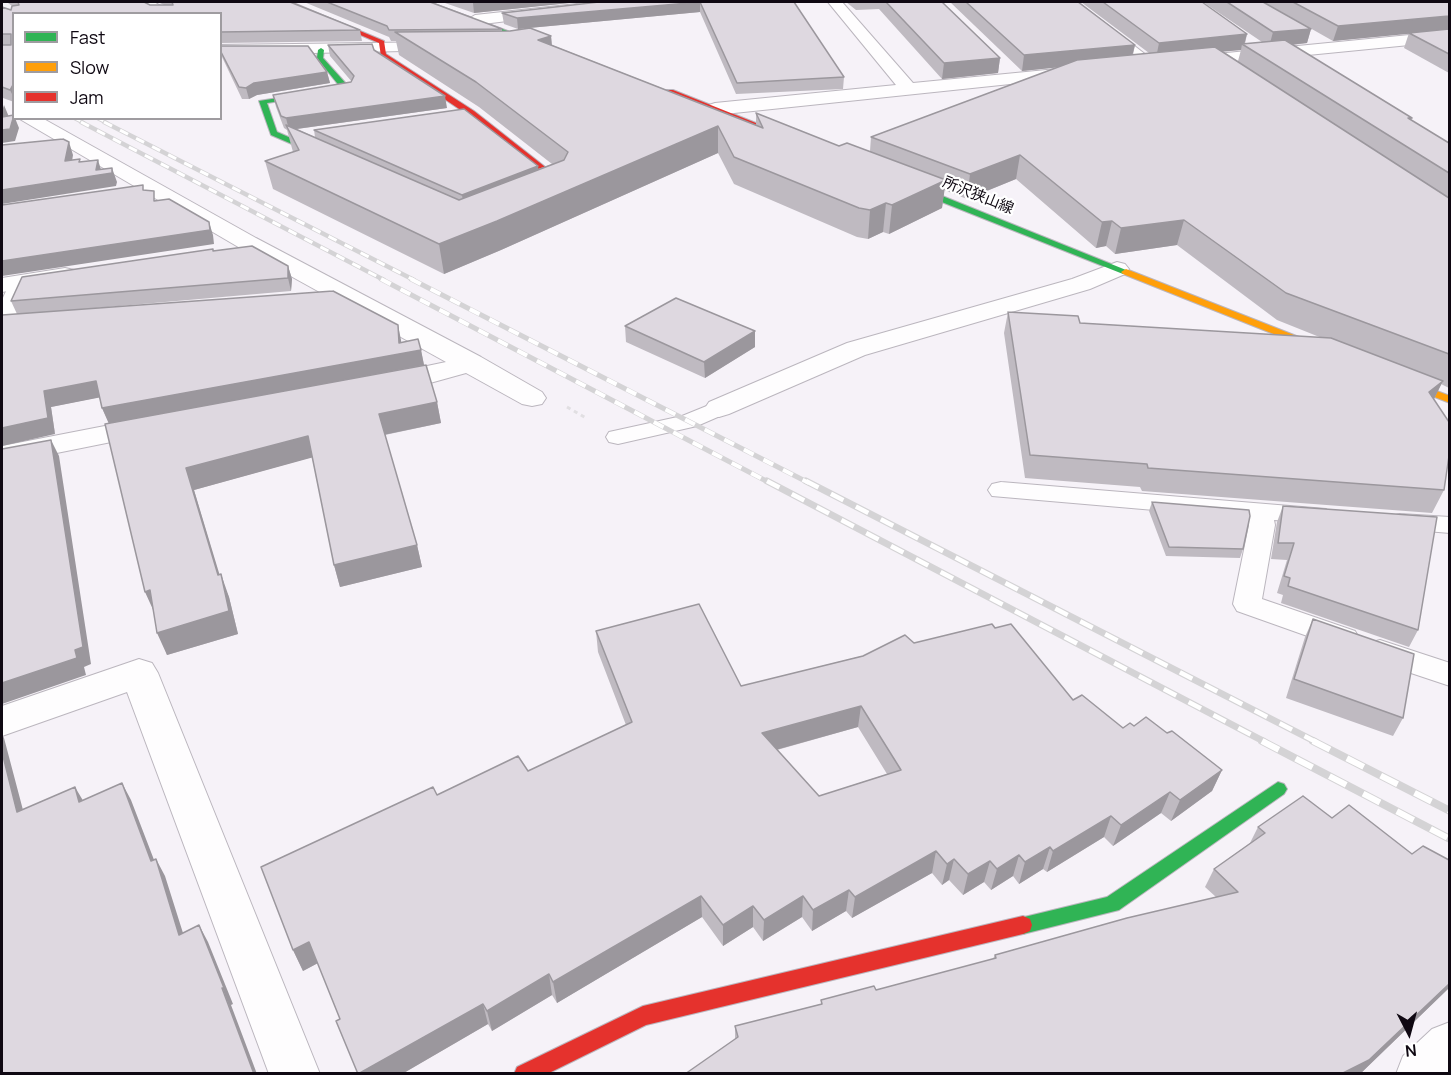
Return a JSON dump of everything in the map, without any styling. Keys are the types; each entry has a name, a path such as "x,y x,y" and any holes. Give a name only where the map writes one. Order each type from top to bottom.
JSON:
{"street":[{"path":"146,3 166,2"},
{"path":"287,2 382,42 382,55 471,113 559,181 527,194"},
{"path":"425,2 561,52"},
{"path":"475,20 629,2"},
{"path":"835,2 908,89"},
{"path":"1069,2 1151,65"},
{"path":"146,3 163,12"},
{"path":"1311,36 1332,48"},
{"path":"1129,67 1449,36"},
{"path":"1245,41 1264,54"},
{"path":"501,47 539,44"},
{"path":"225,47 321,50 466,47"},
{"path":"321,50 320,58 346,89 263,101 274,133 339,163"},
{"path":"1283,52 1313,71"},
{"path":"1213,59 1243,79"},
{"path":"999,62 1016,78"},
{"path":"715,109 1095,71"},
{"path":"660,88 780,135"},
{"path":"448,116 471,113"},
{"path":"31,120 248,243 532,398"},
{"path":"287,139 322,134"},
{"path":"40,146 66,140"},
{"name":"所沢狭山線","path":"888,178 1339,356"},
{"path":"119,195 152,189"},
{"path":"221,252 248,243"},
{"path":"719,408 856,348 1081,284 1117,269"},
{"path":"10,284 86,272"},
{"path":"360,388 430,375 471,363"},
{"path":"1383,374 1449,400"},
{"path":"2,455 172,423"},
{"path":"2,721 139,673 295,1074"},
{"path":"524,1074 643,1016 1112,904 1278,789"},
{"path":"1421,1074 1449,1046"}],"lane":[{"path":"10,284 3,322 13,326 48,322"},
{"path":"309,297 334,289"},
{"path":"618,437 689,422 719,408"},
{"path":"1001,490 1342,517"},
{"path":"1259,511 1262,525 1247,604 1449,675"},
{"path":"1378,520 1449,525"}],"path":[{"path":"532,398 555,400 618,437"}],"building":[{"path":"18,2 144,2 150,5 173,5 172,2 290,2 360,30 222,32 222,12 12,12 12,86 10,90 2,87 2,45 11,45 11,34 2,34 2,7 11,10 12,6 19,5"},
{"path":"327,2 430,2 502,29 389,30 387,26"},
{"path":"599,2 700,2 517,18 502,13"},
{"path":"700,2 794,2 844,77 737,83"},
{"path":"886,2 942,2 1000,58 944,63"},
{"path":"966,2 1078,2 1135,45 1024,55"},
{"path":"1103,2 1202,2 1247,34 1159,43"},
{"path":"1227,2 1263,2 1311,29 1273,32"},
{"path":"1293,2 1449,2 1449,16 1338,26"},
{"path":"530,28 551,36 538,40 763,128 756,113 839,146 847,143 946,180 892,205 886,203 870,210 859,208 734,157 718,126 439,244 265,161 299,150 286,125 459,200 564,160 568,152 476,82 395,32 510,31"},
{"path":"1449,29 1449,54 1409,33"},
{"path":"1285,40 1449,143 1449,173 1242,44"},
{"path":"372,44 374,50 445,96 286,118 281,116 273,95 351,82 354,76 328,45"},
{"path":"222,46 308,46 327,72 254,83 246,88 239,87 222,54"},
{"path":"1215,47 1449,198 1449,354 1286,293 1184,220 1121,228 1112,221 1102,222 1020,155 970,174 871,137 1077,60"},
{"path":"464,109 538,166 462,195 314,130"},
{"path":"12,115 10,129 2,130 2,117"},
{"path":"63,139 69,142 65,161 98,160 96,170 112,168 112,173 2,190 2,145"},
{"path":"143,185 143,190 154,191 154,201 169,199 209,222 210,230 2,261 2,205"},
{"path":"252,246 288,266 288,278 11,301 22,277 213,249 213,251"},
{"path":"333,291 398,325 399,343 418,339 421,350 102,408 96,381 44,391 48,418 2,428 2,315"},
{"path":"676,298 755,331 704,362 625,326"},
{"path":"1008,312 1078,316 1080,323 1331,338 1443,381 1429,392 1449,422 1449,456 1444,490 1148,468 1147,464 1030,455"},
{"path":"426,365 437,402 379,414 417,545 334,565 308,436 186,468 218,575 221,574 229,611 157,633 150,590 145,592 105,424"},
{"path":"51,440 83,647 75,650 77,658 2,683 2,449"},
{"path":"1152,502 1249,510 1250,516 1243,549 1169,547"},
{"path":"1283,506 1437,517 1418,630 1288,586 1290,578 1284,576 1294,543 1278,543"},
{"path":"699,604 741,686 863,656 905,635 914,643 992,624 995,628 1011,624 1073,700 1082,695 1123,728 1130,723 1134,726 1146,717 1167,733 1172,731 1222,770 1180,800 1170,792 1121,825 1111,816 1053,851 1050,847 1025,862 1019,855 997,869 990,861 968,874 954,859 947,864 936,851 855,897 849,890 813,910 803,896 764,920 753,906 723,925 701,896 553,982 549,974 487,1011 483,1004 358,1074 336,1021 340,1019 309,942 293,950 261,867 433,787 437,795 518,756 528,771 632,722 596,631","holes":["861,706 901,770 819,796 762,733"]},
{"path":"1313,619 1414,654 1403,718 1294,679"},
{"path":"2,752 17,812 75,787 79,802 122,783 151,861 156,859 179,935 199,925 254,1074 2,1074"},
{"path":"1303,796 1332,818 1349,805 1412,854 1423,846 1449,860 1449,984 1369,1060 1341,1074 685,1074 738,1037 735,1026 822,1004 821,1000 874,986 876,990 996,958 995,955 1127,918 1238,892 1214,869 1265,833 1258,827"}],"railway":[{"path":"78,120 84,123"},
{"path":"101,120 107,123"},
{"path":"81,122 384,280"},
{"path":"104,122 414,280"},
{"path":"381,279 770,483"},
{"path":"411,279 809,483"},
{"path":"767,481 1265,742"},
{"path":"806,481 1316,742"},
{"path":"1262,741 1450,839"},
{"path":"1313,741 1450,811"}],"traffic: fast":[{"path":"425,2 548,47"},
{"path":"321,50 320,58 346,89 263,101 274,133 329,158"},
{"path":"902,183 1126,272"},
{"path":"1023,925 1112,904 1278,789"}],"traffic: slow":[{"path":"1126,272 1328,352"},
{"path":"1395,378 1450,400"}],"traffic: jam":[{"path":"287,2 382,42 383,55 471,113 559,181 536,190"},
{"path":"670,92 762,127"},
{"path":"524,1074 643,1016 1023,925"}]}
